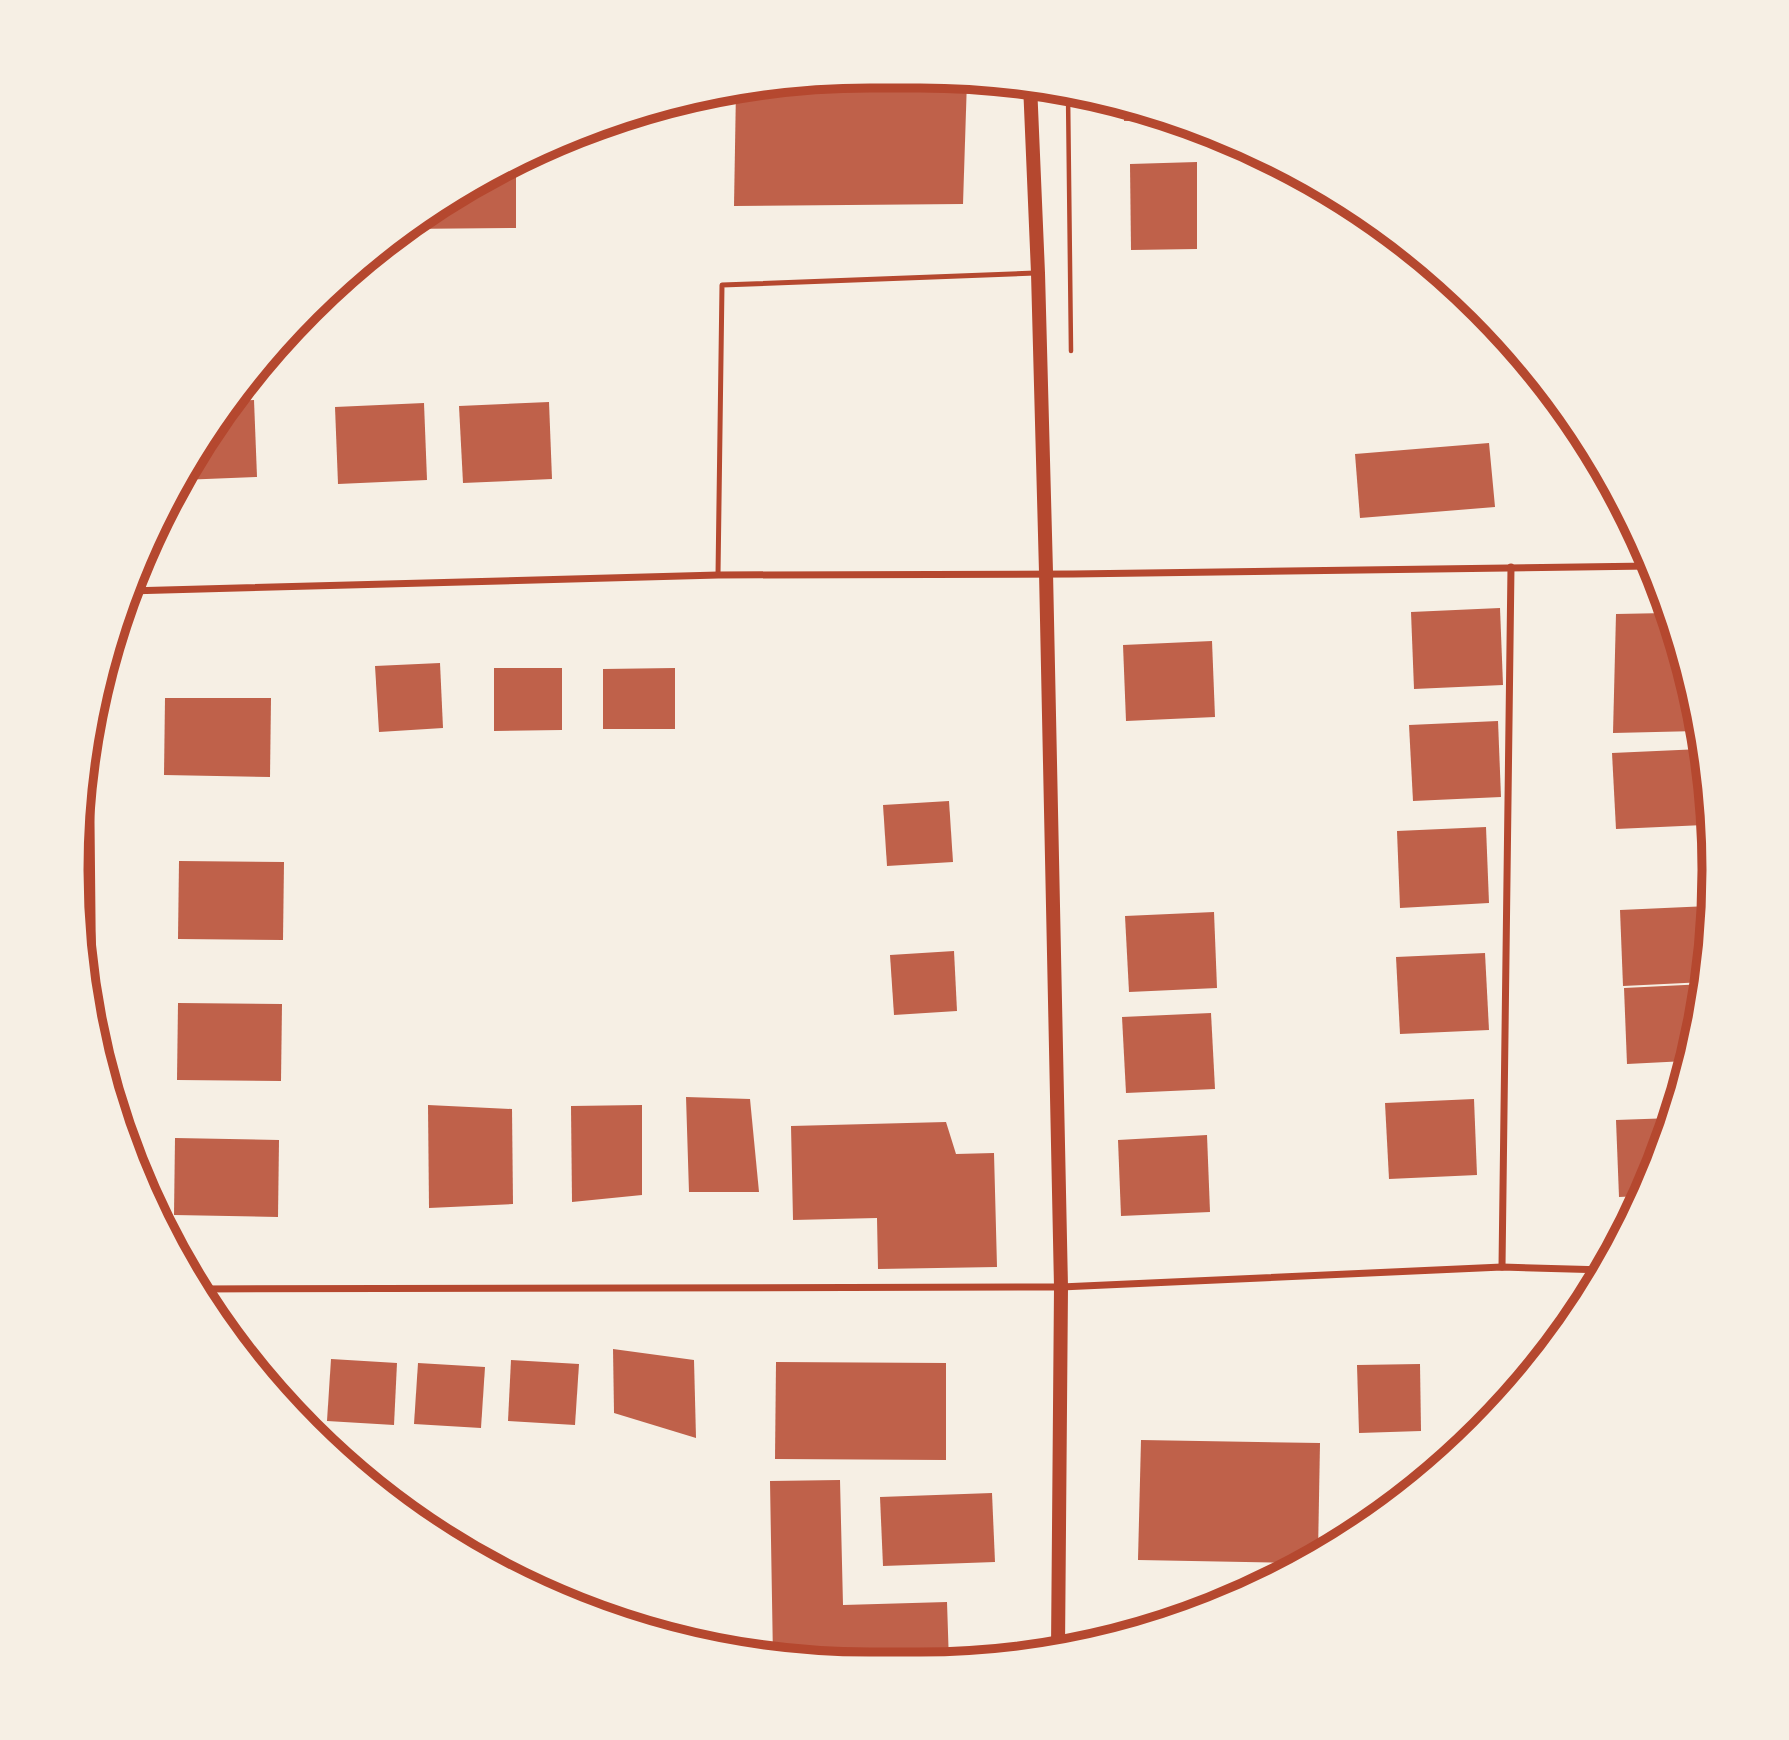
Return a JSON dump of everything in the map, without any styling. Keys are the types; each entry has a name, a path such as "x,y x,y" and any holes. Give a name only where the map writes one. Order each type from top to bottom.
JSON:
{"main road":[{"path":"1030,96 1046,572 1061,1287 1058,1639"}],"street":[{"path":"139,591 718,575 1640,566"},
{"path":"1502,1267 1511,567"},
{"path":"91,801 92,955"},
{"path":"209,1289 1061,1287 1502,1267 1592,1270"}],"lane":[{"path":"718,575 722,285 1038,273"}],"path":[{"path":"1068,102 1071,354"}],"building":[{"path":"819,89 967,89 963,204 734,206 736,100"},
{"path":"1124,115 1145,121 1124,121"},
{"path":"1197,162 1197,249 1131,250 1130,164"},
{"path":"516,172 516,228 422,229"},
{"path":"244,400 254,400 257,477 192,480 219,435"},
{"path":"549,402 552,479 463,483 459,406"},
{"path":"424,403 427,480 338,484 335,407"},
{"path":"1489,443 1495,507 1360,518 1355,454"},
{"path":"1500,608 1503,685 1414,689 1411,612"},
{"path":"1658,613 1675,667 1689,731 1613,733 1616,614"},
{"path":"1212,641 1215,717 1126,721 1123,645"},
{"path":"440,663 443,728 379,732 375,666"},
{"path":"494,668 562,668 562,730 494,731"},
{"path":"675,668 675,729 603,729 603,669"},
{"path":"165,698 271,698 270,777 164,775"},
{"path":"1498,721 1501,797 1413,801 1409,725"},
{"path":"1692,749 1700,825 1616,829 1612,753"},
{"path":"949,801 953,862 887,866 883,805"},
{"path":"1486,827 1489,903 1400,908 1397,831"},
{"path":"179,861 284,862 283,940 178,939"},
{"path":"1701,906 1693,983 1623,986 1620,910"},
{"path":"1214,912 1217,988 1129,992 1125,916"},
{"path":"954,951 957,1011 894,1015 890,955"},
{"path":"1485,953 1489,1030 1400,1034 1396,957"},
{"path":"1693,985 1678,1061 1627,1064 1624,988"},
{"path":"178,1003 282,1004 281,1081 177,1080"},
{"path":"1211,1013 1215,1089 1126,1093 1122,1017"},
{"path":"686,1097 750,1099 759,1192 689,1192"},
{"path":"1474,1099 1477,1175 1389,1179 1385,1103"},
{"path":"428,1105 512,1109 513,1204 429,1208"},
{"path":"642,1105 642,1195 572,1202 571,1106"},
{"path":"1661,1118 1630,1196 1619,1197 1616,1120"},
{"path":"946,1122 956,1154 994,1153 997,1267 878,1269 877,1218 793,1220 791,1126"},
{"path":"1207,1135 1210,1212 1121,1216 1118,1140"},
{"path":"175,1138 279,1140 278,1217 174,1215"},
{"path":"613,1349 694,1360 696,1438 614,1413"},
{"path":"331,1359 397,1363 394,1425 327,1421"},
{"path":"511,1360 579,1364 575,1425 508,1421"},
{"path":"776,1362 946,1363 946,1460 775,1459"},
{"path":"418,1363 485,1367 481,1428 414,1424"},
{"path":"1420,1364 1421,1431 1359,1433 1357,1365"},
{"path":"1141,1440 1320,1443 1318,1543 1283,1563 1138,1560"},
{"path":"840,1480 843,1605 947,1602 949,1651 819,1651 773,1646 770,1481"},
{"path":"992,1493 995,1562 883,1566 880,1497"}]}
